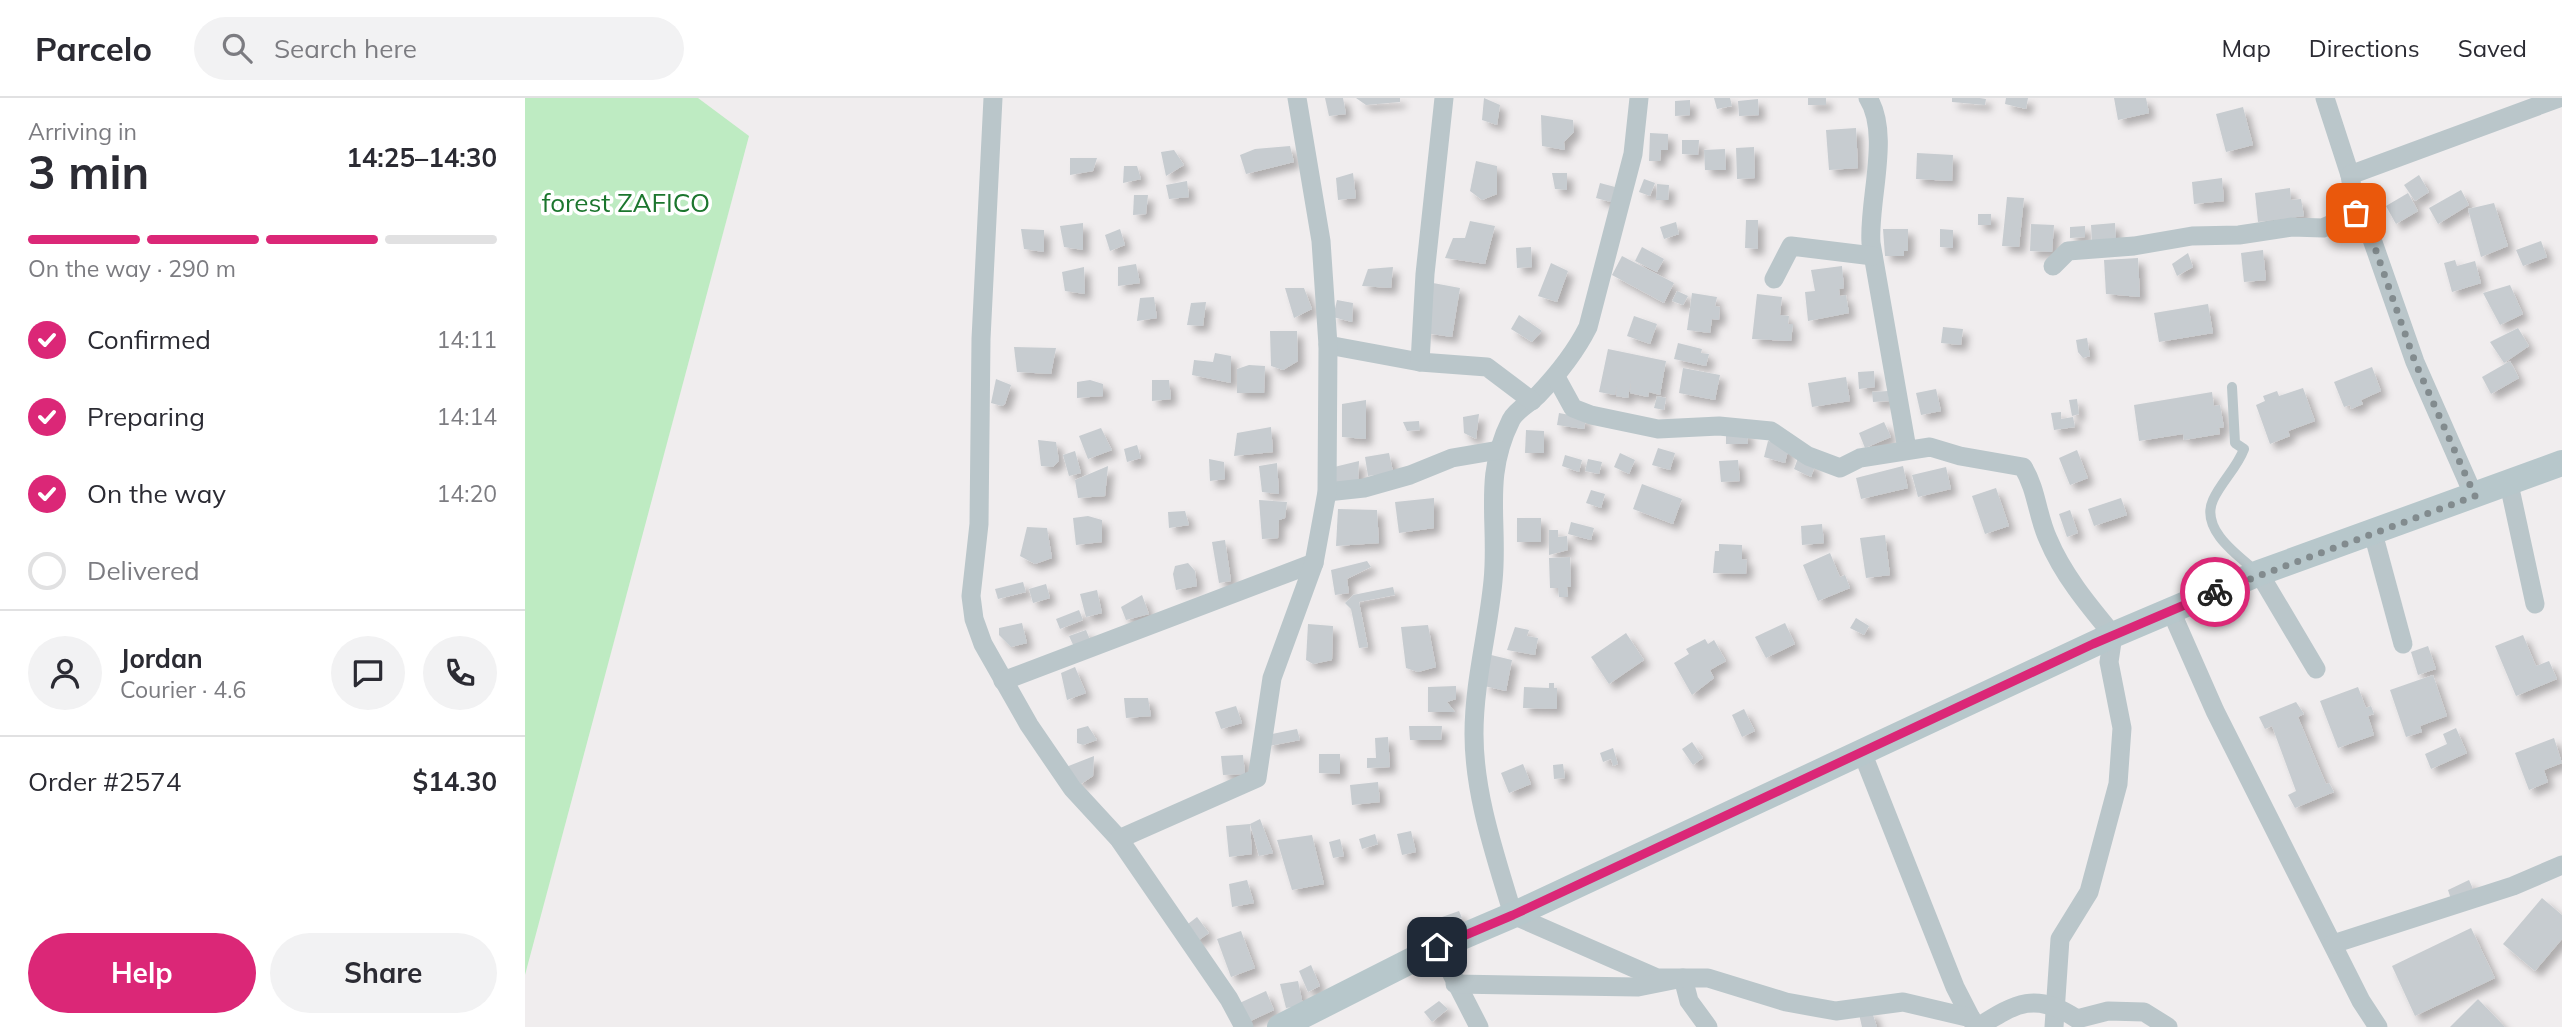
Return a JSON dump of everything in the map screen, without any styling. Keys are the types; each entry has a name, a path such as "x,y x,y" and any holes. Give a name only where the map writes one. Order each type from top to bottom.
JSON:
{"street":[{"path":"993,98 981,339 979,524 971,596 974,619 983,644 1003,681 1072,788 1119,839 1229,999 1244,1027"},
{"path":"1119,839 1257,778 1272,678 1314,563 1328,492 1328,345 1321,241 1297,98"},
{"path":"1420,362 1425,274 1444,98"},
{"path":"1513,915 1484,815 1474,735 1480,666 1493,581 1491,494 1499,450 1513,417 1556,377 1575,352 1588,327 1633,154 1639,98"},
{"path":"1868,98 1874,107 1878,132 1869,217 1873,256 1907,449"},
{"path":"2325,98 2350,175 2356,213 2368,228 2415,362 2475,496"},
{"path":"2350,175 2559,98"},
{"path":"2053,266 2068,251 2134,246 2192,236 2239,235 2292,227 2323,228 2356,213"},
{"path":"1774,279 1791,246 1873,256"},
{"path":"1328,345 1420,362 1487,367 1532,401"},
{"path":"1556,377 1573,408 1591,415 1658,429 1719,426 1771,431 1808,456 1840,468 1860,458 1930,447 1960,456 2022,467 2033,485 2047,537 2059,561 2087,603 2113,635 2109,662 2122,728 2118,784 2089,892 2060,939 2054,1027"},
{"path":"1328,492 1364,488 1410,475 1452,458 1499,450"},
{"path":"1280,1027 1437,947 1513,915 2113,635 2259,573 2562,463"},
{"path":"2509,484 2535,604"},
{"path":"2373,533 2403,643"},
{"path":"1003,681 1314,563"},
{"path":"2259,573 2316,669"},
{"path":"2171,611 2215,710 2361,1001 2378,1027"},
{"path":"1862,752 1955,987 1975,1024"},
{"path":"2333,944 2513,887 2562,865"},
{"path":"1513,915 1657,978 1708,978 1786,1002 1836,1011 1903,1002 1975,1024 2014,1004 2054,1004 2077,1019 2108,1011 2144,1012 2168,1027"},
{"path":"1437,947 1479,1027"},
{"path":"1455,984 1638,987 1683,978"},
{"path":"1683,978 1689,1001 1709,1027"}],"lane":[{"path":"2232,387 2235,443 2244,449 2240,461 2213,500 2213,527 2228,547 2259,573"}],"green space":[{"name":"forest ZAFICO","path":"525,98 698,98 749,136 525,975"}],"building":[{"path":"1325,98 1343,98 1346,114 1329,116"},
{"path":"1356,98 1400,98 1400,102 1366,105"},
{"path":"1484,98 1500,105 1497,125 1482,120"},
{"path":"1714,98 1730,98 1732,106 1717,109"},
{"path":"1808,98 1826,98 1826,105 1808,105"},
{"path":"1952,98 1986,99 1985,105 1952,102"},
{"path":"2006,98 2028,98 2026,109 2005,104"},
{"path":"2114,98 2146,98 2149,113 2118,120"},
{"path":"1758,99 1759,115 1739,116 1738,101"},
{"path":"1690,100 1690,115 1675,116 1675,101"},
{"path":"2243,107 2253,145 2226,152 2216,114"},
{"path":"1541,115 1573,120 1574,132 1564,142 1565,150 1542,146"},
{"path":"1856,128 1858,168 1829,170 1826,130"},
{"path":"1650,133 1668,134 1668,150 1661,150 1660,161 1649,161"},
{"path":"1682,140 1699,140 1698,155 1682,154"},
{"path":"1290,146 1294,162 1246,174 1240,155 1255,149"},
{"path":"1754,147 1755,178 1737,179 1736,148"},
{"path":"1725,149 1726,170 1705,170 1704,150"},
{"path":"1174,150 1184,165 1166,176 1161,152"},
{"path":"1917,153 1953,155 1952,181 1916,179"},
{"path":"1070,158 1097,158 1093,171 1070,175"},
{"path":"1476,161 1497,166 1497,194 1482,200 1470,191"},
{"path":"1124,166 1137,166 1141,179 1123,183"},
{"path":"1353,173 1356,198 1338,200 1336,178"},
{"path":"1552,173 1567,173 1567,190 1555,189"},
{"path":"2419,175 2429,192 2415,201 2404,185"},
{"path":"2222,178 2224,201 2194,204 2192,182"},
{"path":"1644,179 1655,183 1650,196 1639,192"},
{"path":"1187,181 1189,197 1169,199 1166,185"},
{"path":"1600,183 1615,187 1611,202 1596,198"},
{"path":"1657,184 1669,185 1668,200 1656,200"},
{"path":"2290,188 2291,200 2301,199 2304,216 2258,222 2255,193"},
{"path":"2461,190 2469,205 2438,224 2429,208"},
{"path":"2408,193 2418,211 2396,224 2386,206"},
{"path":"1134,195 1148,195 1146,214 1133,215"},
{"path":"2007,197 2024,198 2019,247 2002,246"},
{"path":"2494,203 2508,246 2481,257 2468,209"},
{"path":"1978,214 1991,214 1991,225 1978,225"},
{"path":"1746,220 1758,220 1758,249 1745,248"},
{"path":"1470,221 1495,226 1485,264 1445,258 1453,238 1465,238"},
{"path":"1676,222 1679,234 1664,239 1660,227"},
{"path":"1083,223 1083,250 1064,247 1060,226"},
{"path":"2115,223 2116,239 2092,242 2091,225"},
{"path":"2031,224 2054,225 2052,252 2030,251"},
{"path":"2085,226 2085,237 2070,238 2070,227"},
{"path":"1021,229 1044,230 1044,252 1024,249"},
{"path":"1120,229 1125,245 1110,251 1105,235"},
{"path":"1883,229 1908,229 1908,251 1904,251 1904,256 1885,256"},
{"path":"1940,229 1953,230 1953,248 1940,247"},
{"path":"2541,241 2547,257 2523,266 2516,250"},
{"path":"1531,247 1532,267 1517,268 1516,248"},
{"path":"1642,247 1664,259 1657,272 1635,261"},
{"path":"2263,250 2266,280 2244,282 2241,253"},
{"path":"2188,253 2193,267 2177,276 2172,264"},
{"path":"1622,256 1674,283 1664,303 1612,275"},
{"path":"2138,258 2140,297 2106,294 2104,260"},
{"path":"2455,260 2457,266 2475,261 2481,283 2452,292 2444,263"},
{"path":"1551,263 1568,271 1557,302 1538,296"},
{"path":"1136,264 1140,283 1118,286 1118,267"},
{"path":"1842,266 1844,288 1839,289 1840,296 1846,295 1849,313 1808,321 1805,292 1815,291 1811,270"},
{"path":"1084,267 1085,294 1065,291 1062,272"},
{"path":"1393,267 1391,288 1362,286 1368,269"},
{"path":"1433,283 1460,288 1452,337 1425,333"},
{"path":"2510,285 2523,314 2500,325 2483,293"},
{"path":"1285,288 1304,288 1312,309 1294,318"},
{"path":"1677,291 1688,296 1683,305 1672,301"},
{"path":"1692,293 1717,297 1715,306 1720,307 1719,320 1712,319 1710,333 1687,330"},
{"path":"1757,294 1782,297 1780,315 1789,316 1788,324 1793,324 1791,341 1752,339"},
{"path":"1154,297 1157,318 1137,321 1140,298"},
{"path":"1337,300 1353,303 1352,322 1333,317"},
{"path":"1206,302 1203,326 1187,325 1191,303"},
{"path":"2208,304 2213,333 2159,342 2154,313"},
{"path":"1519,315 1542,331 1532,342 1511,329"},
{"path":"1634,316 1657,324 1650,344 1627,336"},
{"path":"1943,327 1963,329 1961,345 1941,343"},
{"path":"2518,328 2529,346 2504,363 2490,342"},
{"path":"1270,331 1297,331 1298,361 1283,370 1271,366"},
{"path":"2087,338 2090,356 2083,358 2078,352 2076,340"},
{"path":"1678,343 1702,349 1701,353 1709,354 1706,366 1674,359"},
{"path":"1014,347 1056,348 1051,374 1017,372"},
{"path":"1608,349 1666,361 1660,395 1649,392 1648,397 1630,393 1631,381 1628,398 1616,396 1617,385 1615,395 1599,392"},
{"path":"1215,353 1231,356 1231,383 1192,375 1194,360 1213,362"},
{"path":"2510,361 2519,378 2491,394 2482,377"},
{"path":"1249,365 1265,366 1264,393 1237,393 1237,369"},
{"path":"2372,367 2381,391 2361,400 2363,404 2351,409 2350,405 2344,407 2334,382"},
{"path":"1683,368 1720,375 1715,400 1679,393"},
{"path":"1874,371 1875,387 1859,389 1858,372"},
{"path":"1846,377 1850,401 1812,407 1808,383"},
{"path":"996,379 1011,385 1002,406 991,403"},
{"path":"1090,380 1103,384 1103,396 1077,398 1077,382"},
{"path":"1152,380 1169,380 1171,399 1152,401"},
{"path":"2303,388 2315,421 2288,431 2290,436 2270,444 2256,405 2265,401 2263,396 2277,391 2279,396"},
{"path":"1936,389 1941,411 1921,415 1916,393"},
{"path":"1888,391 1889,401 1873,402 1872,392"},
{"path":"2212,392 2214,406 2220,405 2224,427 2219,428 2220,434 2184,440 2183,434 2139,441 2134,405"},
{"path":"1657,396 1666,398 1664,410 1654,408"},
{"path":"2077,399 2079,414 2072,416 2069,400"},
{"path":"1366,400 1366,439 1342,437 1342,404"},
{"path":"2061,412 2061,419 2073,417 2075,427 2054,430 2051,413"},
{"path":"1559,413 1586,418 1584,429 1557,425"},
{"path":"1479,414 1476,439 1464,433 1463,417"},
{"path":"1419,421 1420,430 1407,431 1403,422"},
{"path":"1884,422 1891,437 1865,448 1859,433"},
{"path":"1271,427 1273,452 1234,456 1237,433"},
{"path":"1101,428 1112,450 1088,459 1079,436"},
{"path":"1526,430 1544,431 1544,453 1525,453"},
{"path":"1726,431 1747,431 1748,444 1726,444"},
{"path":"1038,440 1056,442 1059,461 1053,467 1041,466"},
{"path":"1768,441 1789,446 1785,463 1764,457"},
{"path":"1137,445 1141,458 1127,462 1124,449"},
{"path":"1658,448 1675,453 1670,470 1652,465"},
{"path":"2077,450 2088,478 2070,485 2059,458"},
{"path":"1075,451 1081,473 1069,476 1063,455"},
{"path":"1389,453 1393,472 1368,476 1365,457"},
{"path":"1620,453 1635,460 1629,474 1614,467"},
{"path":"1565,455 1582,460 1579,472 1562,466"},
{"path":"1798,458 1815,466 1811,477 1794,469"},
{"path":"1209,459 1224,462 1225,479 1210,481"},
{"path":"1588,459 1602,462 1599,474 1585,471"},
{"path":"1738,460 1740,481 1721,482 1719,461"},
{"path":"1359,461 1358,483 1338,486 1330,468"},
{"path":"1277,463 1279,494 1262,492 1259,466"},
{"path":"1108,466 1105,496 1078,498 1075,480"},
{"path":"1903,466 1908,488 1861,499 1856,478"},
{"path":"1946,467 1951,489 1918,497 1912,475"},
{"path":"1642,484 1682,499 1673,524 1633,509"},
{"path":"1996,488 2009,526 1985,534 1972,496"},
{"path":"1591,490 1605,494 1601,508 1586,503"},
{"path":"1434,498 1434,528 1399,533 1395,502"},
{"path":"2121,498 2127,515 2094,526 2088,509"},
{"path":"1259,500 1287,502 1285,518 1279,520 1278,538 1262,539"},
{"path":"1338,509 1377,510 1379,543 1336,546"},
{"path":"2070,510 2078,533 2067,537 2059,514"},
{"path":"1185,511 1189,525 1169,528 1168,512"},
{"path":"1088,516 1102,520 1102,542 1076,545 1073,518"},
{"path":"1517,518 1541,518 1541,542 1517,542"},
{"path":"1571,522 1594,528 1591,540 1568,534"},
{"path":"1822,524 1824,543 1802,545 1801,526"},
{"path":"1027,527 1047,528 1052,558 1035,564 1020,556"},
{"path":"1549,530 1558,530 1558,537 1567,536 1568,550 1549,555"},
{"path":"1885,535 1890,575 1866,578 1860,538"},
{"path":"1225,540 1231,581 1219,583 1212,542"},
{"path":"1719,544 1742,545 1742,559 1747,560 1746,574 1713,573 1715,551 1719,551"},
{"path":"1830,553 1840,577 1845,575 1850,588 1818,601 1803,565"},
{"path":"1570,557 1571,587 1567,587 1568,597 1559,597 1558,588 1550,588 1549,558"},
{"path":"1367,561 1371,567 1347,579 1349,593 1335,595 1331,570"},
{"path":"1188,563 1195,571 1197,586 1176,590 1173,574 1175,566"},
{"path":"1023,582 1026,592 998,599 995,589"},
{"path":"1046,584 1050,598 1033,603 1029,589"},
{"path":"1393,587 1395,595 1359,602 1368,647 1359,648 1351,609 1345,603 1353,595"},
{"path":"1097,590 1102,613 1086,617 1080,594"},
{"path":"1142,595 1149,614 1126,620 1121,607"},
{"path":"1079,610 1083,620 1060,629 1056,619"},
{"path":"1856,618 1869,626 1864,635 1850,628"},
{"path":"1022,623 1027,643 1011,647 999,635 999,628"},
{"path":"1785,623 1795,644 1766,658 1755,637"},
{"path":"1308,624 1333,626 1332,660 1313,664 1306,660"},
{"path":"1428,625 1436,667 1418,672 1406,668 1401,627"},
{"path":"1515,627 1529,630 1527,636 1538,638 1535,655 1507,650"},
{"path":"1086,630 1091,642 1075,649 1069,636"},
{"path":"1626,633 1644,660 1609,684 1591,657"},
{"path":"2523,635 2536,666 2549,661 2557,679 2516,696 2495,646"},
{"path":"1705,639 1708,644 1714,640 1726,661 1710,670 1714,678 1692,695 1674,663 1689,654 1686,649"},
{"path":"2428,646 2436,669 2418,675 2411,652"},
{"path":"1491,655 1512,660 1506,691 1484,686"},
{"path":"1075,667 1086,693 1067,700 1061,673"},
{"path":"2433,675 2447,716 2420,726 2422,732 2406,737 2390,690"},
{"path":"1549,683 1554,683 1554,688 1557,688 1557,709 1523,708 1524,687 1549,688"},
{"path":"1456,686 1456,699 1447,702 1455,712 1428,712 1428,687"},
{"path":"2358,687 2366,708 2371,706 2374,714 2368,716 2374,735 2338,748 2320,701"},
{"path":"1124,698 1148,698 1151,716 1126,718"},
{"path":"2296,702 2304,714 2298,717 2326,784 2329,783 2334,792 2295,808 2288,795 2296,791 2272,726 2265,729 2259,717"},
{"path":"1236,706 1242,723 1221,729 1215,712"},
{"path":"1744,709 1755,731 1742,737 1732,715"},
{"path":"1088,726 1097,740 1083,745 1077,743 1077,729"},
{"path":"1409,726 1442,726 1441,740 1410,740"},
{"path":"2456,728 2467,753 2431,769 2425,754 2447,744 2443,734"},
{"path":"1297,729 1300,740 1269,746 1267,735"},
{"path":"1388,737 1390,767 1367,768 1367,758 1376,758 1375,738"},
{"path":"2554,738 2562,763 2544,770 2548,782 2529,790 2515,753"},
{"path":"1692,742 1703,758 1693,765 1682,749"},
{"path":"1613,748 1618,764 1613,766 1611,759 1603,762 1600,753"},
{"path":"1319,754 1340,754 1340,774 1319,773"},
{"path":"1243,755 1245,774 1223,775 1221,756"},
{"path":"1094,756 1093,776 1081,784 1066,767"},
{"path":"1523,764 1531,784 1509,793 1501,773"},
{"path":"1563,764 1565,778 1554,779 1553,765"},
{"path":"1378,782 1380,802 1352,805 1350,785"},
{"path":"1260,819 1273,853 1259,856 1250,824"},
{"path":"1250,824 1252,854 1229,857 1226,826"},
{"path":"1411,831 1416,852 1402,855 1397,834"},
{"path":"1375,834 1378,844 1362,849 1359,839"},
{"path":"1312,835 1324,884 1292,890 1277,840"},
{"path":"1340,839 1344,856 1333,858 1329,842"},
{"path":"1247,880 1254,903 1232,907 1229,884"},
{"path":"2469,880 2473,889 2451,899 2448,890"},
{"path":"2542,898 2562,915 2562,939 2535,971 2503,944"},
{"path":"1459,911 1462,918 1447,923 1442,917"},
{"path":"1197,917 1209,933 1196,942 1184,927"},
{"path":"2471,928 2495,978 2415,1016 2392,966"},
{"path":"1241,931 1255,968 1231,977 1217,939"},
{"path":"1311,965 1320,986 1308,992 1299,971"},
{"path":"1298,981 1303,1005 1286,1008 1280,984"},
{"path":"1266,991 1274,1010 1242,1025 1233,1006"},
{"path":"2478,999 2505,1027 2450,1027"},
{"path":"1439,1001 1448,1009 1432,1022 1424,1012"},
{"path":"1872,1012 1877,1027 1862,1027 1859,1014"}],"way so far":[{"path":"2215,592 2259,573 2475,496 2415,362 2368,228 2356,213"}],"route":[{"path":"1437,947 1513,915 2113,635 2215,592"}]}
